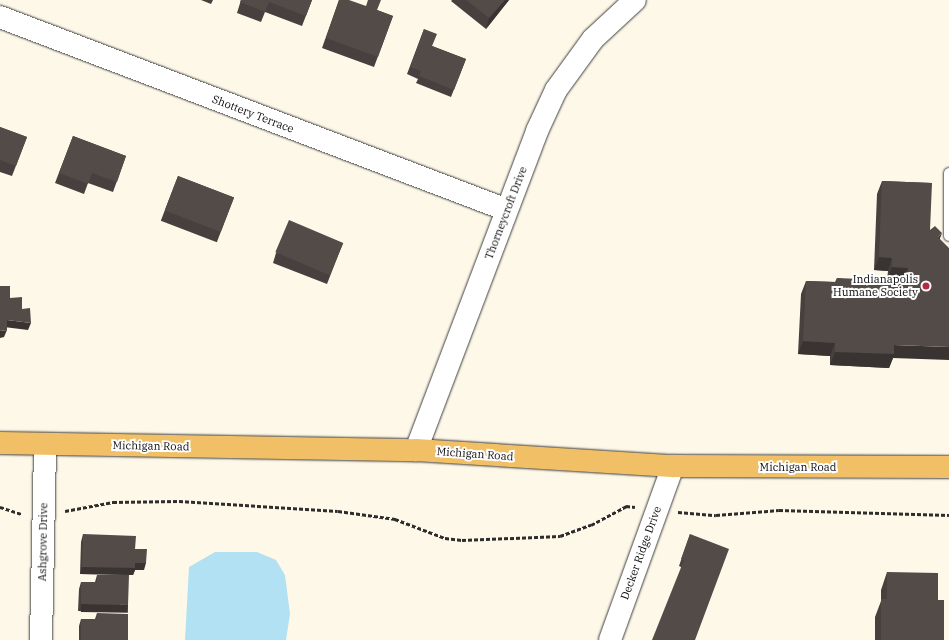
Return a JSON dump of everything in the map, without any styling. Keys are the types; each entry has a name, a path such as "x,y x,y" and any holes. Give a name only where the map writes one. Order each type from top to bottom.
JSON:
{"main road":[{"name":"Michigan Road","path":"0,443 416,450 673,466 949,467"}],"street":[{"name":"Thorneycroft Drive","path":"416,450 507,210 556,90 593,39 635,0"},
{"name":"Shottery Terrace","path":"0,17 507,210"},
{"name":"Ashgrove Drive","path":"41,640 45,444"},
{"name":"Decker Ridge Drive","path":"610,640 673,466"}],"lane":[{"path":"949,173 949,235"}],"path":[{"path":"0,507 20,514 43,513 113,502 180,501 338,511 395,519 444,538 462,540 560,536 591,525 626,506 716,515 779,510 949,515"}],"water":[{"path":"215,552 257,552 276,560 285,575 290,614 286,640 185,640 189,567"}],"building":[{"path":"241,0 312,0 306,16 269,2 265,12 240,2"},
{"path":"339,0 349,0 366,6 368,0 381,0 377,10 393,16 378,57 326,38"},
{"path":"466,0 505,0 489,18"},
{"path":"424,29 437,34 432,46 466,59 454,90 419,76 421,71 410,67"},
{"path":"0,127 27,137 16,166 0,160"},
{"path":"73,136 126,156 117,182 92,173 88,184 59,173"},
{"path":"178,176 234,198 221,232 165,211"},
{"name":"Indianapolis Humane Society","path":"882,181 932,183 930,230 935,226 942,233 938,237 949,248 949,347 894,345 894,354 835,352 835,343 803,341 806,281 836,282 837,278 860,279 860,282 875,283 876,279 907,282 908,268 892,267 892,258 879,257"},
{"path":"289,220 343,243 330,275 275,252"},
{"path":"0,286 10,286 10,298 22,297 22,309 30,308 31,323 7,320 7,330 0,331"},
{"path":"83,534 136,536 135,549 147,549 146,563 135,563 135,568 82,567"},
{"path":"690,534 729,549 695,640 652,640 684,560 681,559"},
{"path":"887,572 938,573 938,600 944,600 944,640 881,640 881,599 887,599"},
{"path":"97,575 129,575 128,605 81,604 81,582 97,582"},
{"path":"97,613 128,614 128,640 81,640 81,619 97,619"}],"place":[{"name":"Indianapolis Humane Society","path":"926,286"}]}
